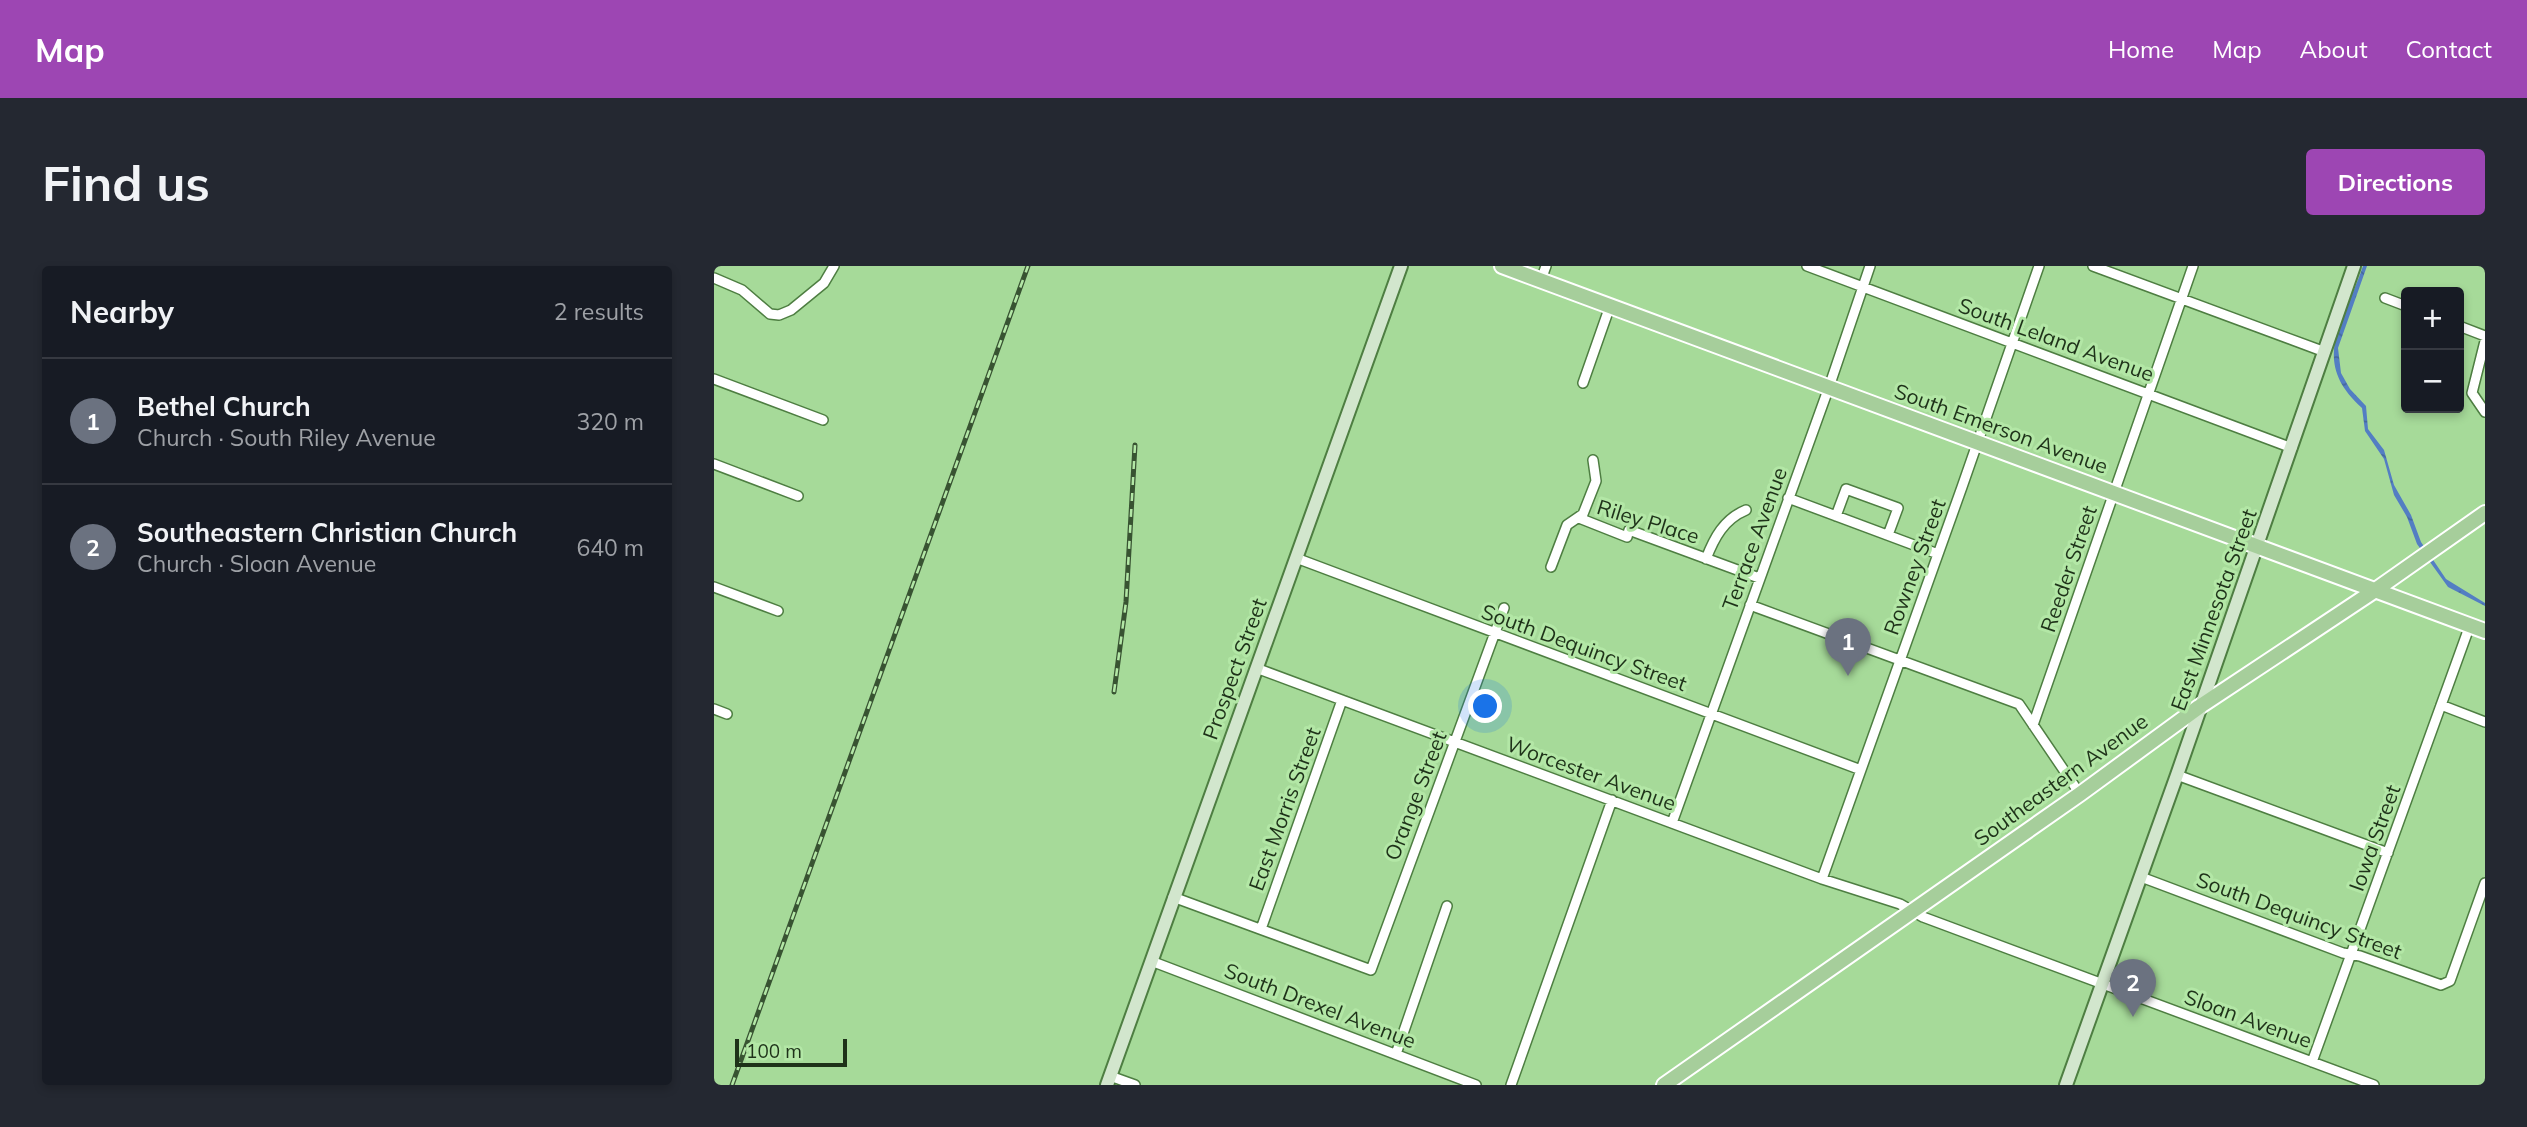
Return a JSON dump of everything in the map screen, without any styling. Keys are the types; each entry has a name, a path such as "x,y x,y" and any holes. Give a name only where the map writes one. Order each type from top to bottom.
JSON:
{"main road":[{"name":"South Emerson Avenue","path":"1502,266 1544,273 1610,306 2485,631"},
{"name":"Southeastern Avenue","path":"1664,1085 2080,794 2199,707 2374,591 2485,513"}],"street":[{"path":"714,278 742,290 775,315 791,310 824,283 834,266"},
{"name":"Prospect Street","path":"1108,1080 1401,266"},
{"name":"South Leland Avenue","path":"1807,266 2292,448"},
{"name":"Terrace Avenue","path":"1672,823 1870,266"},
{"name":"Rowney Street","path":"1822,879 2039,266"},
{"path":"2093,266 2325,352"},
{"name":"Reeder Street","path":"2033,725 2193,266"},
{"name":"East Minnesota Street","path":"2066,1085 2354,266"},
{"path":"2385,298 2401,304"},
{"path":"1583,383 1610,306"},
{"path":"2464,328 2485,336"},
{"path":"2485,341 2472,394 2485,412"},
{"path":"714,379 823,420"},
{"name":"Riley Place","path":"1579,519 1594,486 1593,460"},
{"path":"714,464 799,496"},
{"path":"1836,516 1846,489 1885,503 1898,508 1888,535"},
{"path":"1788,498 1938,554"},
{"name":"Riley Place","path":"1706,559 1717,532 1740,509"},
{"name":"Riley Place","path":"1551,567 1567,525 1570,521 1579,519 1627,537 1629,530 1759,579"},
{"name":"South Dequincy Street","path":"1296,558 1861,770"},
{"path":"714,587 778,611"},
{"path":"1750,604 2019,704 2080,794"},
{"name":"Orange Street","path":"1261,929 1371,970 1504,608"},
{"name":"Iowa Street","path":"2312,1062 2470,625"},
{"name":"Worcester Avenue","path":"1256,668 1913,911"},
{"name":"East Morris Street","path":"1261,929 1342,700"},
{"path":"2441,705 2485,722"},
{"path":"714,709 727,714"},
{"path":"2177,775 2388,853"},
{"path":"1511,1085 1612,800"},
{"name":"South Dequincy Street","path":"2141,877 2441,985 2449,981 2485,883"},
{"path":"1173,897 1261,929"},
{"path":"1396,1054 1447,906"},
{"name":"Sloan Avenue","path":"1913,911 2374,1085"},
{"name":"South Drexel Avenue","path":"1151,961 1476,1085"},
{"path":"1108,1080 1135,1085"}],"water":[{"path":"2363,266 2367,266 2338,348 2341,373 2350,389 2366,406 2368,429 2384,450 2394,485 2411,515 2421,542 2446,579 2485,603 2485,606 2448,587 2417,544 2407,517 2394,495 2384,459 2365,431 2362,408 2346,390 2337,373 2334,356 2336,340"}],"railway":[{"path":"732,1085 1028,266"},
{"path":"1114,692 1126,602 1135,445"}],"place":[{"name":"Bethel Church","path":"1848,676"},
{"name":"Southeastern Christian Church","path":"2133,1017"}]}
